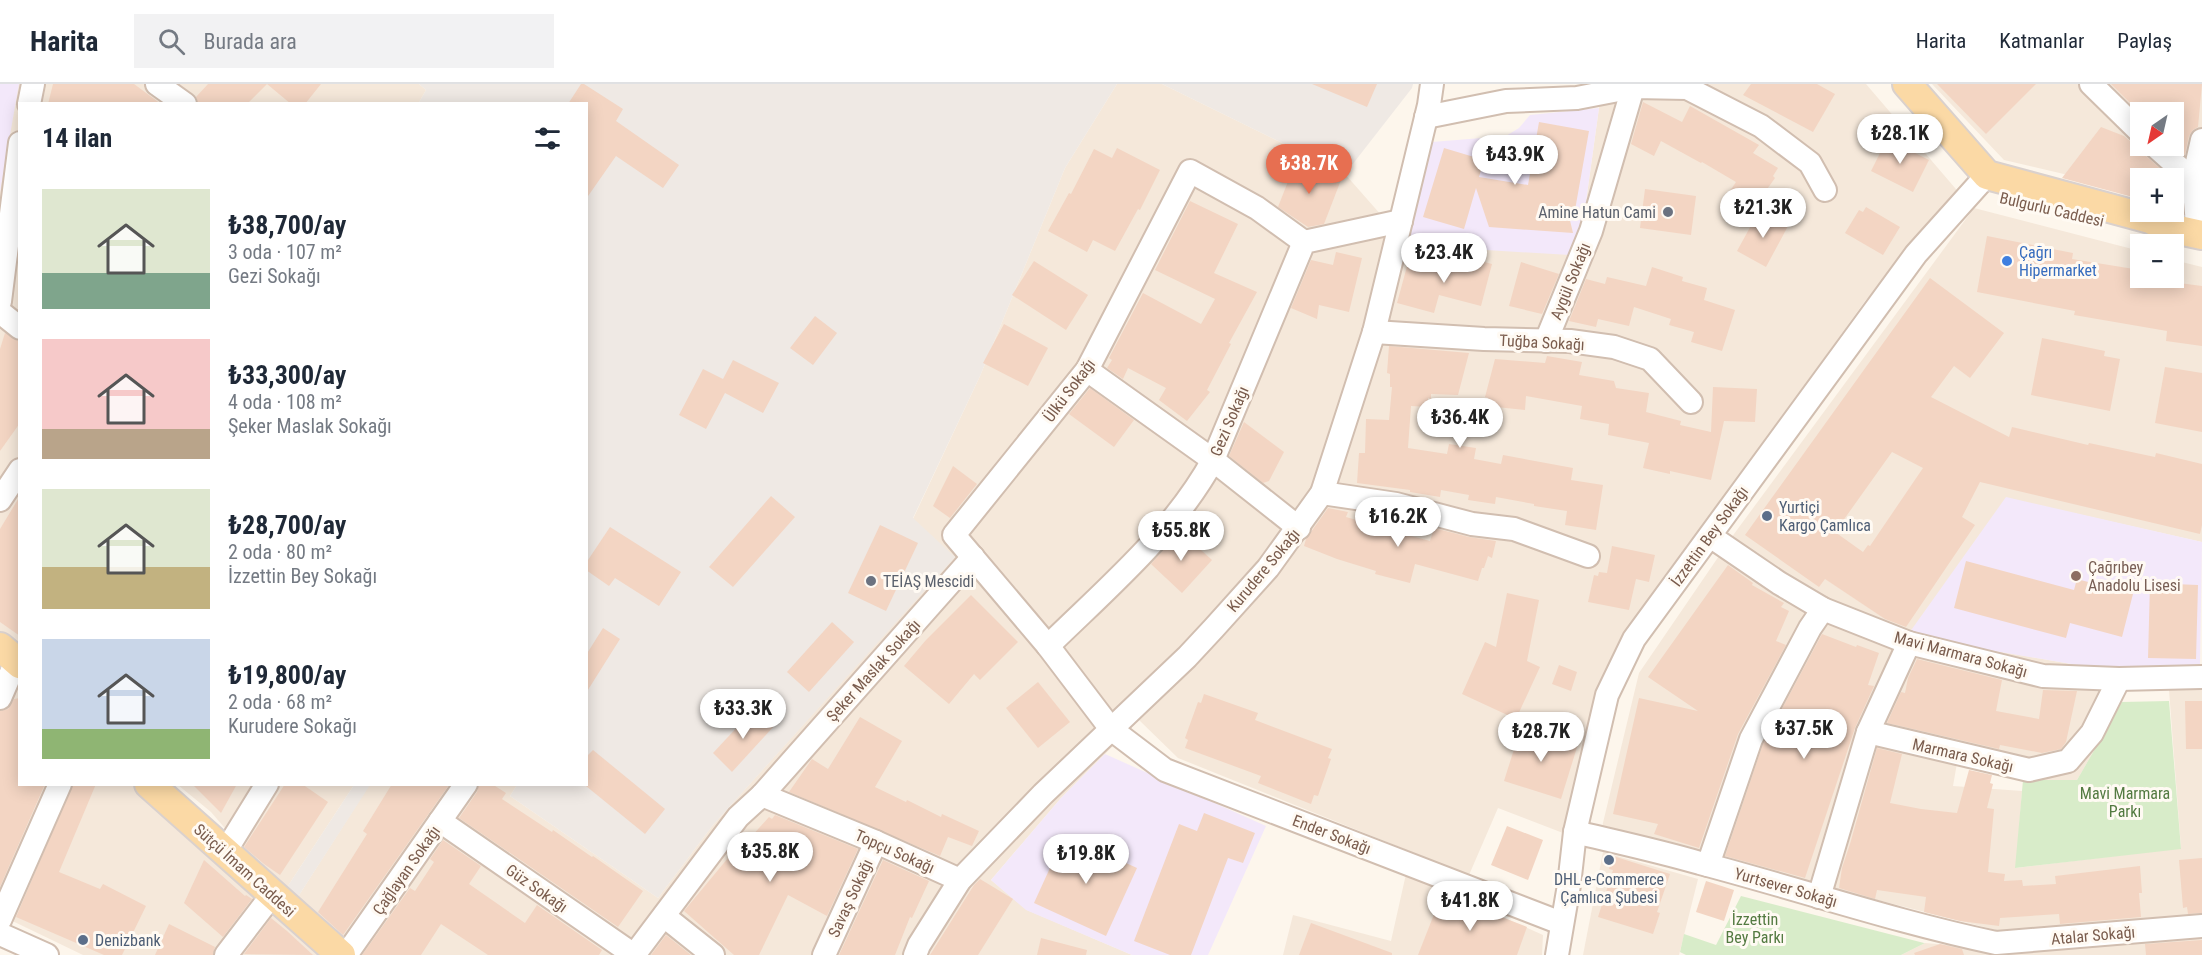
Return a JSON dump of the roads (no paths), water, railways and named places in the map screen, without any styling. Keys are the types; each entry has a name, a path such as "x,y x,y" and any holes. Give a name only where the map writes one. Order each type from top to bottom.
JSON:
{"main road":[{"path":"1886,84 1981,183"},
{"path":"1906,84 1981,183"},
{"name":"Bulgurlu Caddesi","path":"1981,183 2150,219 2165,227 2200,235"},
{"name":"Sütçü İmam Caddesi","path":"151,786 272,895 344,955"}],"street":[{"path":"29,102 33,84"},
{"path":"157,84 187,96"},
{"name":"Kurudere Sokağı","path":"915,955 960,880 1043,794 1214,628 1268,568 1322,493 1374,332 1432,84"},
{"path":"2091,84 2130,122"},
{"path":"1426,117 1506,101 1577,98 1634,85 1687,88 1761,126 1810,163 1825,190"},
{"name":"Aygül Sokağı","path":"1546,341 1591,231 1634,85"},
{"path":"2200,235 2193,180 2202,140"},
{"path":"0,301 18,156"},
{"path":"2166,156 2193,180"},
{"name":"Ülkü Sokağı","path":"973,557 954,535 1088,370 1190,171 1257,208 1304,242"},
{"name":"İzzettin Bey Sokağı","path":"1557,955 1575,832 1607,695 1634,639 1916,254 1981,183"},
{"path":"1304,242 1401,221"},
{"name":"Gezi Sokağı","path":"1048,646 1131,564 1179,511 1202,479 1213,460 1304,242"},
{"path":"0,312 18,326"},
{"name":"Tuğba Sokağı","path":"1374,332 1485,339 1570,341 1614,347 1650,359 1691,402"},
{"path":"1088,370 1213,460 1299,528"},
{"path":"0,500 18,473"},
{"path":"1322,493 1396,504 1472,524 1514,529 1588,556"},
{"name":"Mavi Marmara Sokağı","path":"1710,536 1779,583 1823,609 1909,643 2043,676 2119,679 2202,677"},
{"path":"973,557 1048,646 1111,729"},
{"name":"Şeker Maslak Sokağı","path":"634,955 738,817 762,795 973,557"},
{"path":"1708,865 1751,739 1810,628 1823,609"},
{"path":"1819,897 1868,732 1909,643"},
{"path":"0,698 12,658"},
{"name":"Marmara Sokağı","path":"1868,732 2029,770 2068,761 2092,733 2119,679"},
{"name":"Ender Sokağı","path":"1111,729 1165,770 1561,923"},
{"path":"0,920 59,786"},
{"path":"225,852 266,786"},
{"name":"Çağlayan Sokağı","path":"344,955 465,786"},
{"name":"Topçu Sokağı","path":"762,795 960,880"},
{"name":"Güz Sokağı","path":"440,821 634,955"},
{"name":"Yurtsever Sokağı","path":"1575,832 1708,865 1994,949"},
{"name":"Savaş Sokağı","path":"824,955 876,842"},
{"path":"226,955 272,895"},
{"path":"664,916 713,955"},
{"name":"Atalar Sokağı","path":"1994,949 2202,926"},
{"path":"0,934 46,955"}],"place":[{"name":"Amine Hatun Cami","path":"1668,212"},
{"name":"Çağrı Hipermarket","path":"2007,261"},
{"name":"Yurtiçi Kargo Çamlıca","path":"1767,516"},
{"name":"Çağrıbey Anadolu Lisesi","path":"2076,576"},
{"name":"TEİAŞ Mescidi","path":"871,581"},
{"name":"DHL e-Commerce Çamlıca Şubesi","path":"1609,860"},
{"name":"Denizbank","path":"83,940"}],"park label":[{"name":"Mavi Marmara Parkı","path":"2125,802"},
{"name":"İzzettin Bey Parkı","path":"1755,928"}]}
